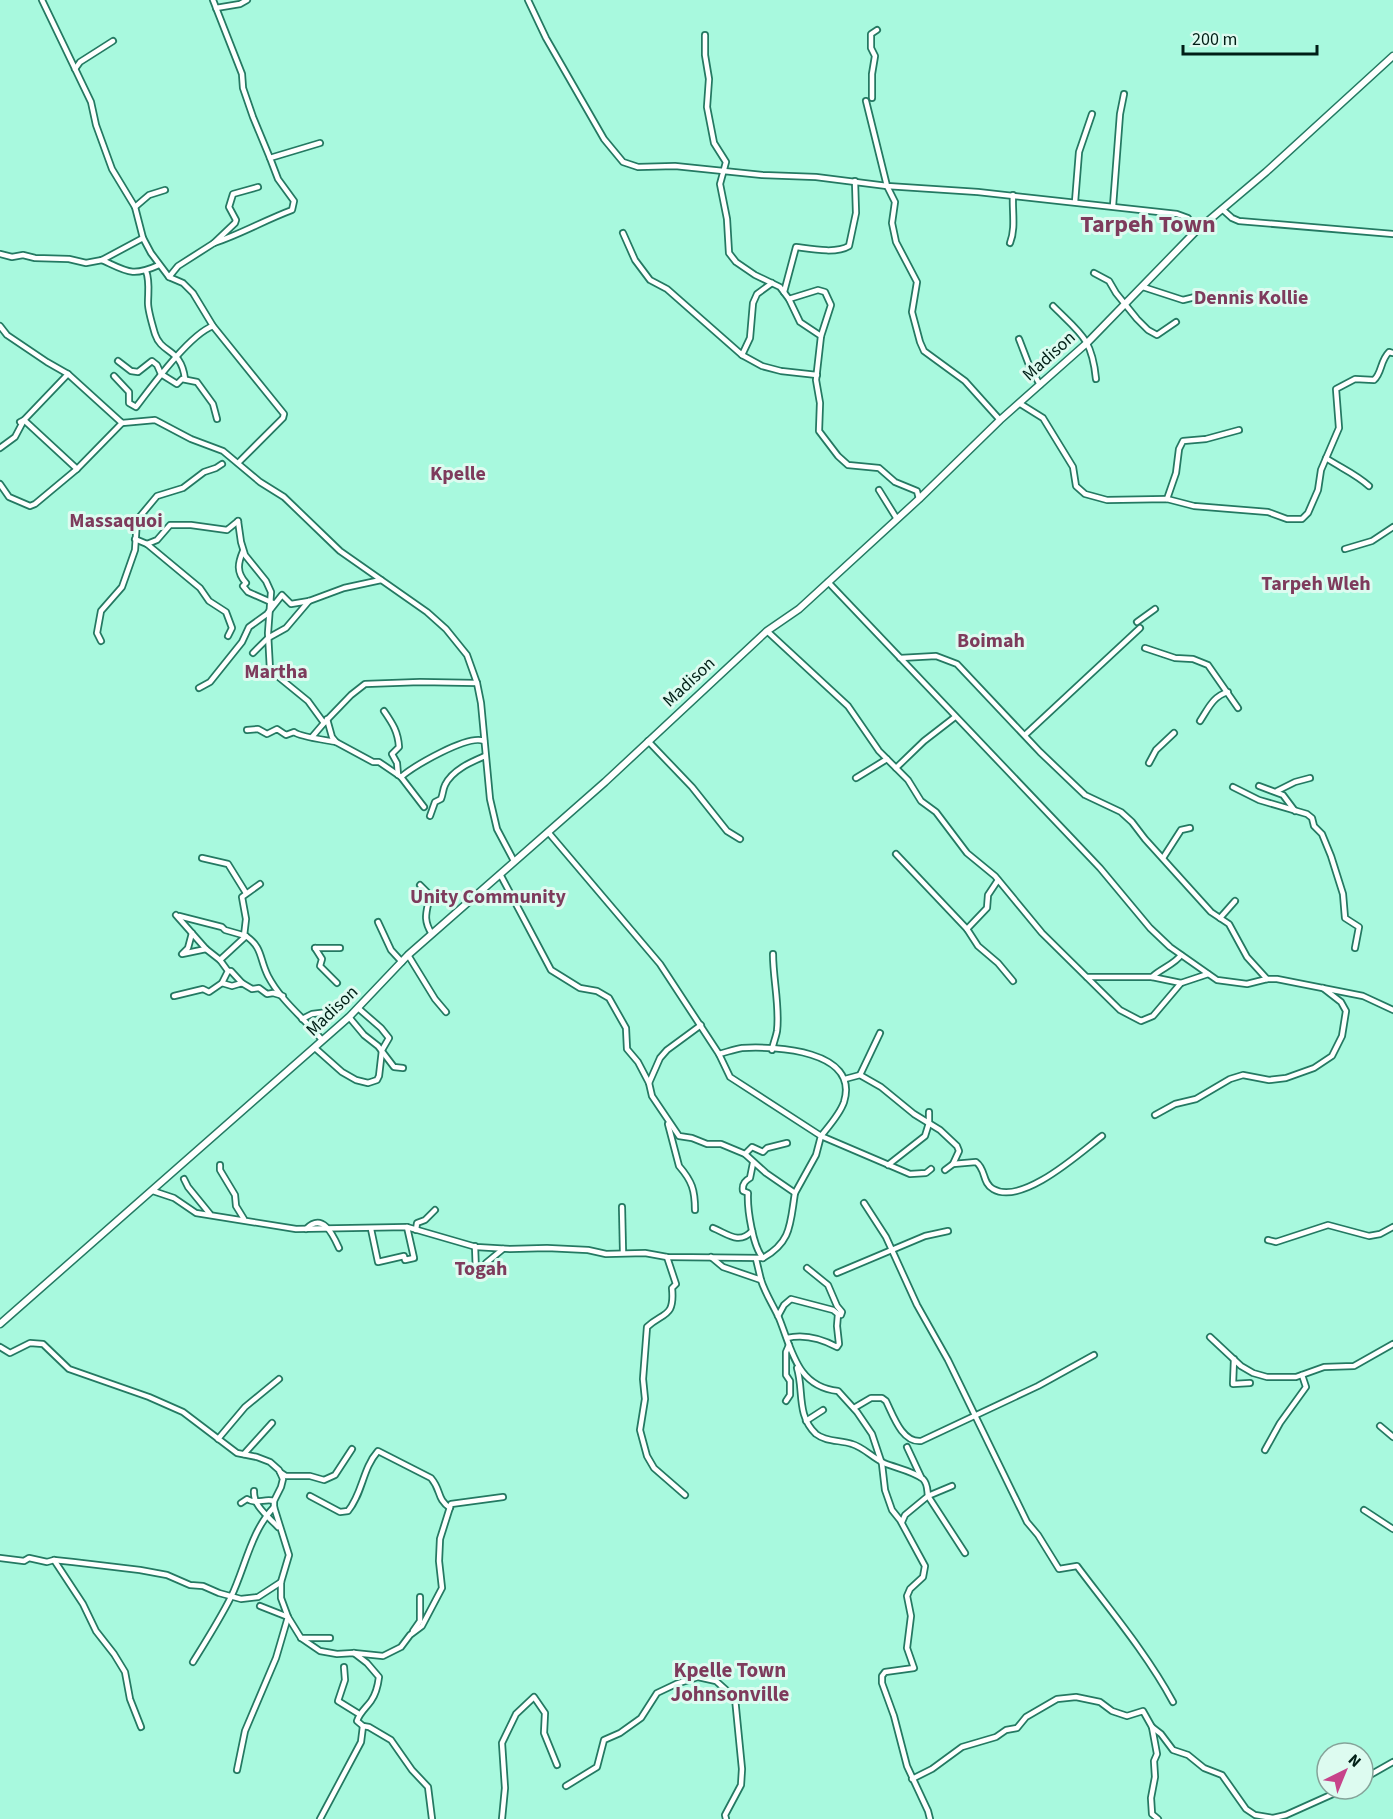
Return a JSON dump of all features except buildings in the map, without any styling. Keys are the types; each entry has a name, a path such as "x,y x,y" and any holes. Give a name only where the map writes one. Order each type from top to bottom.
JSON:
{"street":[{"path":"42,0 91,102 96,125 112,169 135,207 143,238 169,277 189,288 213,326 284,414 283,418 238,463"},
{"path":"213,0 242,74 243,88 253,117 278,178 294,201 292,210 268,219 238,235 214,243"},
{"path":"216,8 240,4 247,0"},
{"path":"531,1 546,38 604,139 623,162 638,168 675,166 723,172 816,177 887,186 934,188 1113,206 1177,214 1188,218 1196,231"},
{"path":"872,98 875,56 871,34 877,30"},
{"path":"705,35 705,55 709,79 706,107 714,143 726,162 720,184 727,219 729,252 736,262 755,275 780,287 789,299 800,322 821,336"},
{"path":"75,69 80,62 113,41"},
{"name":"Madison","path":"2,1320 315,1048 432,934 548,832 767,631 799,609 919,499 1000,420 1088,342 1196,231 1266,172 1393,56"},
{"path":"1113,206 1120,114 1124,94"},
{"path":"867,101 887,186 895,202 892,223 896,242 917,282 912,312 913,322 924,351 965,381 1000,420"},
{"path":"1075,202 1079,152 1092,114"},
{"path":"270,158 320,143"},
{"path":"784,292 796,248 844,249 849,246 856,213 855,182"},
{"path":"169,277 178,266 214,243 235,223 236,220 229,207 233,194 258,187"},
{"path":"135,207 150,195 165,189"},
{"path":"1010,243 1014,233 1013,195"},
{"path":"1222,209 1239,221 1393,234"},
{"path":"623,233 634,260 650,280 667,289 742,355 762,366 781,371 817,375"},
{"path":"0,254 86,263 102,260 143,238"},
{"path":"102,260 131,274 159,265"},
{"path":"146,271 149,278 148,306 156,338 178,357 184,367 185,379"},
{"path":"1094,273 1109,281 1116,293 1148,330 1157,335 1176,322"},
{"path":"742,355 750,338 753,303 757,294 772,283"},
{"path":"1143,287 1183,300 1199,296 1221,297 1244,294"},
{"path":"789,299 818,290 825,292 831,305 821,336 817,375 819,431 848,465 881,470 895,482 917,491 919,499"},
{"path":"1053,306 1088,342 1094,360 1096,379"},
{"path":"0,326 7,335 68,374 122,423"},
{"path":"114,376 129,392 129,403 136,407 161,374 194,338 213,326"},
{"path":"1019,339 1040,385"},
{"path":"1019,403 1043,418 1073,467 1076,486 1085,494 1107,500 1167,499 1194,506 1268,512 1287,519 1302,519 1308,513 1318,490 1321,470 1339,428 1336,389 1355,379 1374,380 1377,378 1383,359 1389,352 1393,353"},
{"path":"118,361 131,371 138,372 152,361 157,365 161,374 177,384 182,379 197,382 213,404 217,419"},
{"path":"0,448 15,437 22,421 68,374"},
{"path":"0,484 9,497 30,506 77,470 122,423 155,420 191,440 223,452 238,463 260,482 284,497 340,551 428,612 446,629 467,655 481,703 490,799 497,829 514,861"},
{"path":"22,421 77,470"},
{"path":"1167,499 1183,441 1206,439 1239,430"},
{"path":"1326,458 1343,470 1360,477 1369,486"},
{"path":"102,641 97,633 101,611 122,587 135,550 137,520 157,496 183,488 204,472 222,464"},
{"path":"879,490 897,519"},
{"path":"147,544 157,540 170,525 191,525 227,530 238,521 244,550 266,581 273,603"},
{"path":"1345,549 1372,541 1393,527"},
{"path":"135,539 147,544 200,588 209,601 226,612 232,628 228,636"},
{"path":"244,550 238,563 240,577 246,583 243,586 248,592 273,603"},
{"path":"336,742 325,721 308,701 270,670 269,612 273,603 282,595 291,604 309,601 344,588 381,580"},
{"path":"828,582 1100,868 1150,928 1181,955 1217,980 1247,984 1267,979 1323,988 1362,996 1393,1010"},
{"path":"253,653 268,638 286,628 309,601"},
{"path":"1137,622 1155,609"},
{"path":"199,688 210,682 242,642 249,627 269,612"},
{"path":"1024,735 1140,628"},
{"path":"767,631 848,706 879,751 908,780 921,801 936,812 967,853 998,880 1042,933 1120,1010 1141,1021 1153,1016 1181,983 1208,974"},
{"path":"1145,648 1175,658 1193,659 1208,665 1238,708"},
{"path":"900,658 936,656 957,664 1085,795 1121,812 1132,822 1211,912 1229,924 1247,957 1267,979"},
{"path":"312,736 365,684 477,683"},
{"path":"1200,721 1215,699 1220,694 1228,692"},
{"path":"384,711 396,728 399,747 392,754 400,776"},
{"path":"896,768 955,717"},
{"path":"248,730 258,729 267,734 277,729 286,735 294,732 299,736 312,736 336,742 373,762 379,762 400,776 424,807"},
{"path":"1149,764 1156,750 1174,733"},
{"path":"400,776 414,766 459,745 474,739 484,741"},
{"path":"648,741 692,787 727,831 740,839"},
{"path":"430,816 435,802 441,799 444,786 450,777 470,762 485,756"},
{"path":"856,778 887,759"},
{"path":"1277,791 1310,778"},
{"path":"1259,786 1283,795 1296,811"},
{"path":"1233,787 1259,800 1307,814 1312,818 1314,826 1322,834 1340,881 1345,918 1359,927 1355,948"},
{"path":"1163,858 1181,830 1190,828"},
{"path":"548,832 660,964 719,1054 730,1077 820,1136 910,1174 926,1173 931,1169"},
{"path":"896,854 1013,981"},
{"path":"202,858 228,864 246,892"},
{"path":"500,874 551,970 580,988 597,991 609,998 626,1028 627,1049 638,1062 649,1083 652,1096 679,1136 707,1144 721,1144 745,1154 753,1163 795,1193"},
{"path":"967,929 987,908 988,895 998,880"},
{"path":"220,960 245,936 246,919 242,897 260,884"},
{"path":"420,885 430,895 425,918 432,934"},
{"path":"1220,918 1235,901"},
{"path":"283,996 267,994 259,988 252,989 242,983 206,949 176,915 222,927 256,943 268,976 322,1040"},
{"path":"378,922 391,950 402,962"},
{"path":"192,933 188,948 182,954 206,949"},
{"path":"337,983 320,966 322,959 315,948 340,948"},
{"path":"772,1050 777,1030 777,994 773,977 774,954"},
{"path":"1152,976 1165,966 1177,962 1181,955"},
{"path":"408,956 435,999 446,1012"},
{"path":"1195,978 1201,969"},
{"path":"174,996 203,989 209,992 222,983 228,971"},
{"path":"1087,977 1152,976 1181,983"},
{"path":"222,983 232,986 242,983"},
{"path":"1155,1115 1175,1104 1196,1099 1230,1079 1243,1075 1269,1080 1286,1078 1314,1068 1332,1056 1342,1036 1346,1011 1341,1002 1323,988"},
{"path":"315,1048 342,1072 366,1084 372,1083 380,1076 382,1050 388,1041 388,1036 358,1008"},
{"path":"302,1019 312,1014 336,1011"},
{"path":"349,1017 382,1050 394,1067 403,1068"},
{"path":"649,1083 660,1058 667,1050 701,1025"},
{"path":"860,1076 880,1033"},
{"path":"153,1191 174,1198 196,1212 296,1229 407,1227 475,1246 504,1249 578,1250 606,1254 645,1253 667,1257 763,1258 776,1251 787,1238 795,1193 816,1155 820,1136 843,1105 846,1095 845,1079 820,1056 801,1051 741,1048 719,1054"},
{"path":"845,1079 860,1076 882,1087 914,1114 940,1130 957,1146 959,1151 954,1164"},
{"path":"888,1165 925,1136 929,1123 929,1112"},
{"path":"667,1118 679,1166 684,1170 695,1191 695,1210"},
{"path":"945,1170 954,1164 976,1162 982,1169 986,1183 993,1190 1009,1193 1034,1185 1061,1168 1102,1136"},
{"path":"745,1154 752,1147 763,1152 767,1148 787,1143"},
{"path":"753,1163 750,1178 746,1180 743,1191 748,1193 752,1231 757,1251 763,1258"},
{"path":"220,1165 220,1170 235,1196 244,1219"},
{"path":"184,1179 210,1214"},
{"path":"864,1203 879,1225 1027,1522 1059,1569 1077,1566 1095,1592 1113,1612 1173,1702"},
{"path":"622,1207 623,1252"},
{"path":"416,1230 417,1223 425,1220 435,1210"},
{"path":"1268,1240 1276,1242 1328,1225 1335,1225 1369,1236 1380,1234 1393,1227"},
{"path":"370,1229 378,1262 404,1256 405,1260 414,1258 407,1227"},
{"path":"713,1228 738,1239 745,1238 752,1231"},
{"path":"330,1229 339,1248"},
{"path":"837,1273 925,1236 948,1231"},
{"path":"475,1246 476,1272 487,1273 486,1263 504,1249"},
{"path":"667,1257 676,1284 672,1288 672,1305 669,1310 658,1321 647,1327 643,1379 645,1399 640,1430 647,1456 654,1468 685,1495"},
{"path":"711,1257 723,1267 761,1280"},
{"path":"756,1259 761,1280 787,1338 800,1377 799,1390 806,1420 817,1435 854,1444 882,1462 921,1478"},
{"path":"807,1268 828,1285 842,1312 841,1315 838,1314"},
{"path":"778,1316 784,1305 791,1299 833,1310 838,1314"},
{"path":"787,1338 806,1336 826,1341 837,1347 839,1344 838,1314"},
{"path":"1210,1337 1253,1373 1266,1377 1302,1375 1324,1367 1354,1366 1393,1344"},
{"path":"0,1347 10,1353 30,1343 43,1344 69,1369 149,1397 183,1412 237,1453 270,1462 286,1476 310,1476 324,1480 335,1475 352,1449"},
{"path":"786,1401 790,1395 790,1381 786,1375 786,1352 789,1345"},
{"path":"854,1408 871,1398 882,1398 886,1401 898,1426 912,1441 917,1442 1038,1386 1094,1355"},
{"path":"1234,1359 1233,1384 1250,1383"},
{"path":"796,1365 814,1383 825,1390 838,1391 854,1408 872,1434 882,1462 885,1490 892,1510 902,1522 925,1566 926,1571 923,1577 910,1589 907,1596 911,1616 907,1648 914,1668 885,1672 882,1676 882,1683 912,1779 930,1819"},
{"path":"1264,1450 1306,1387 1302,1375"},
{"path":"218,1439 245,1407 279,1379"},
{"path":"806,1420 823,1410"},
{"path":"244,1454 272,1423"},
{"path":"1380,1426 1393,1437"},
{"path":"907,1447 921,1478 927,1484 928,1496 964,1553"},
{"path":"310,1496 340,1512 348,1511 354,1503 366,1469 378,1451 431,1478 437,1485 441,1502 450,1508"},
{"path":"193,1662 232,1596 248,1554 281,1487 283,1479 280,1472"},
{"path":"902,1522 905,1515 928,1496 952,1486"},
{"path":"254,1491 255,1502 280,1529"},
{"path":"410,1635 422,1626 442,1588 439,1562 440,1539 451,1504 503,1497"},
{"path":"241,1503 244,1499 255,1502 271,1500 274,1504 289,1554 281,1582 281,1598 288,1617 301,1638 320,1651 383,1656 400,1647 420,1621 420,1597"},
{"path":"1364,1510 1393,1530"},
{"path":"0,1558 24,1561 29,1558 47,1562 54,1560 140,1570 167,1575 190,1585 203,1586 241,1599 258,1597 281,1582"},
{"path":"54,1560 83,1604 96,1631 125,1672 130,1699 141,1727"},
{"path":"260,1606 288,1617"},
{"path":"237,1770 245,1731 276,1658 288,1617"},
{"path":"301,1638 330,1638"},
{"path":"354,1653 379,1677 372,1700 359,1714 357,1721 391,1740 412,1770 428,1787 432,1819"},
{"path":"344,1668 345,1680 338,1701 359,1714"},
{"path":"566,1786 597,1767 604,1740 620,1733 641,1718 657,1694 676,1684 698,1677 716,1681 735,1698 742,1769 741,1785 725,1815 726,1819"},
{"path":"502,1819 505,1788 502,1743 516,1714 534,1697 545,1713 544,1733 557,1765"},
{"path":"912,1779 932,1769 962,1747 1017,1728 1026,1717 1058,1699 1076,1697 1100,1702 1112,1711 1127,1716 1143,1711 1152,1727 1156,1755 1151,1798 1152,1814 1158,1819"},
{"path":"320,1819 361,1742 363,1726"},
{"path":"1152,1727 1161,1734 1173,1750 1188,1755 1204,1768 1222,1775 1246,1809 1255,1815 1273,1818 1286,1815 1317,1801"},
{"path":"1375,1772 1393,1762"}],"district":[{"name":"Tarpeh Town","path":"1148,224"},
{"name":"Dennis Kollie","path":"1251,298"},
{"name":"Kpelle","path":"458,474"},
{"name":"Massaquoi","path":"116,521"},
{"name":"Tarpeh Wleh","path":"1316,584"},
{"name":"Boimah","path":"991,641"},
{"name":"Martha","path":"276,672"},
{"name":"Unity Community","path":"488,897"},
{"name":"Togah","path":"481,1269"},
{"name":"Kpelle Town Johnsonville","path":"730,1682"}]}
